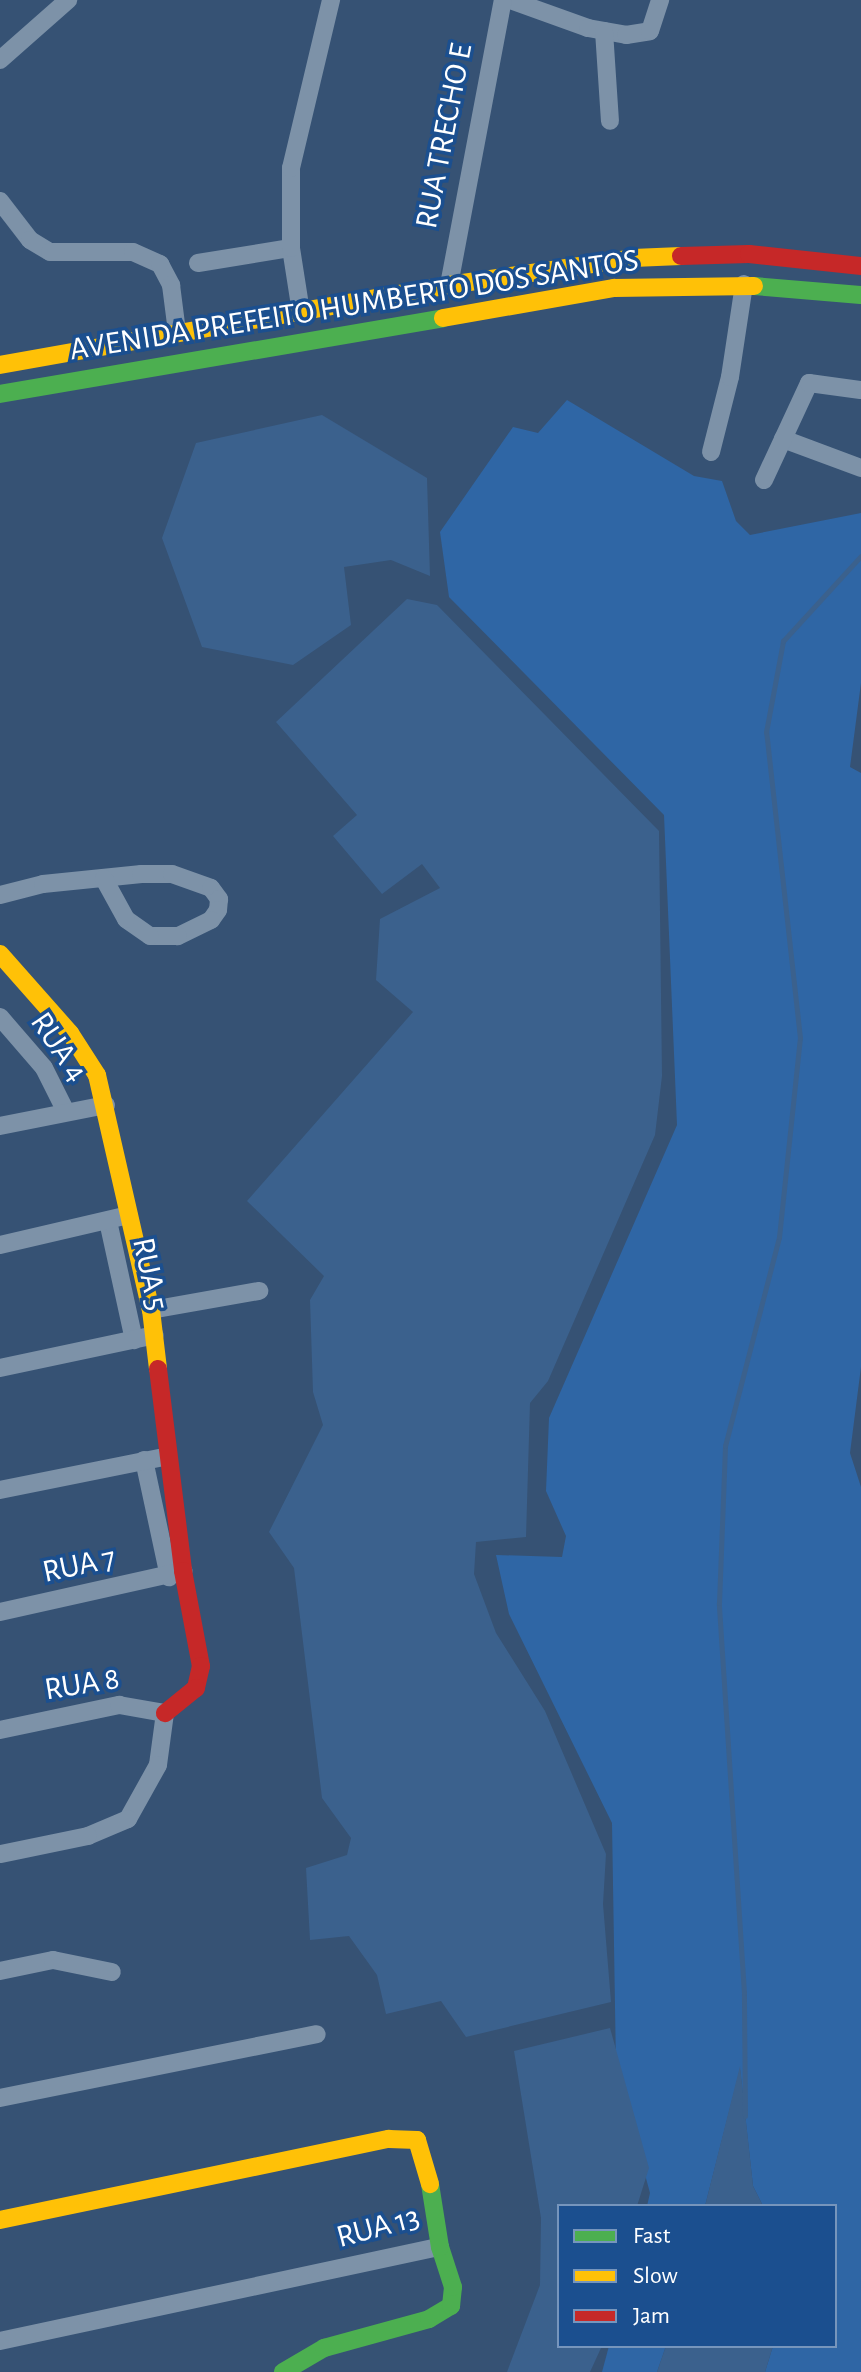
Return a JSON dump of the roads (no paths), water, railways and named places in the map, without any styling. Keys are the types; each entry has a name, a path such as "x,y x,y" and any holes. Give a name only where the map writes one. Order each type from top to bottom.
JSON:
{"street":[{"path":"0,60 68,0"},
{"path":"301,312 291,248 294,147 331,0"},
{"name":"RUA TRECHO E","path":"449,285 483,82 503,0"},
{"path":"510,0 604,31 626,35 650,31 660,0"},
{"path":"604,31 610,121"},
{"path":"0,201 30,240 50,252 133,252 160,264 169,278 177,332"},
{"path":"198,263 291,248"},
{"name":"AVENIDA PREFEITO HUMBERTO DOS SANTOS","path":"0,365 449,285 692,254 749,254 861,266"},
{"path":"711,452 730,377 744,284"},
{"name":"AVENIDA PREFEITO HUMBERTO DOS SANTOS","path":"0,394 614,288 744,284 861,295"},
{"path":"764,480 809,383 829,382 861,390"},
{"path":"783,439 861,468"},
{"path":"0,895 43,884 156,873 184,876 211,888 219,899 218,910 211,920 178,936 150,936 126,919 104,879"},
{"path":"0,954 84,1052 106,1105 155,1335 176,1574"},
{"name":"RUA 4","path":"0,1017 44,1068 66,1112"},
{"name":"RUA 4","path":"0,1126 106,1105"},
{"name":"RUA 5","path":"0,1245 129,1215"},
{"name":"RUA 5","path":"108,1221 134,1340"},
{"path":"151,1310 259,1291"},
{"name":"RUA 5","path":"0,1368 155,1335"},
{"path":"0,1490 168,1456"},
{"path":"144,1460 201,1674 193,1692 165,1713"},
{"name":"RUA 7","path":"0,1612 176,1574"},
{"name":"RUA 8","path":"0,1730 119,1705 165,1713 154,1776 128,1819 88,1836 0,1854"},
{"path":"0,1971 53,1960 112,1972"},
{"path":"0,2098 317,2034"},
{"name":"RUA 13","path":"0,2220 409,2137 419,2141 425,2152 440,2247 0,2341"},
{"path":"283,2372 324,2348 414,2324 449,2309 453,2287 440,2247"}],"waterway":[{"path":"745,2116 744,1993 719,1603 725,1446 779,1237 800,1038 766,732 783,641 861,556"}]}
